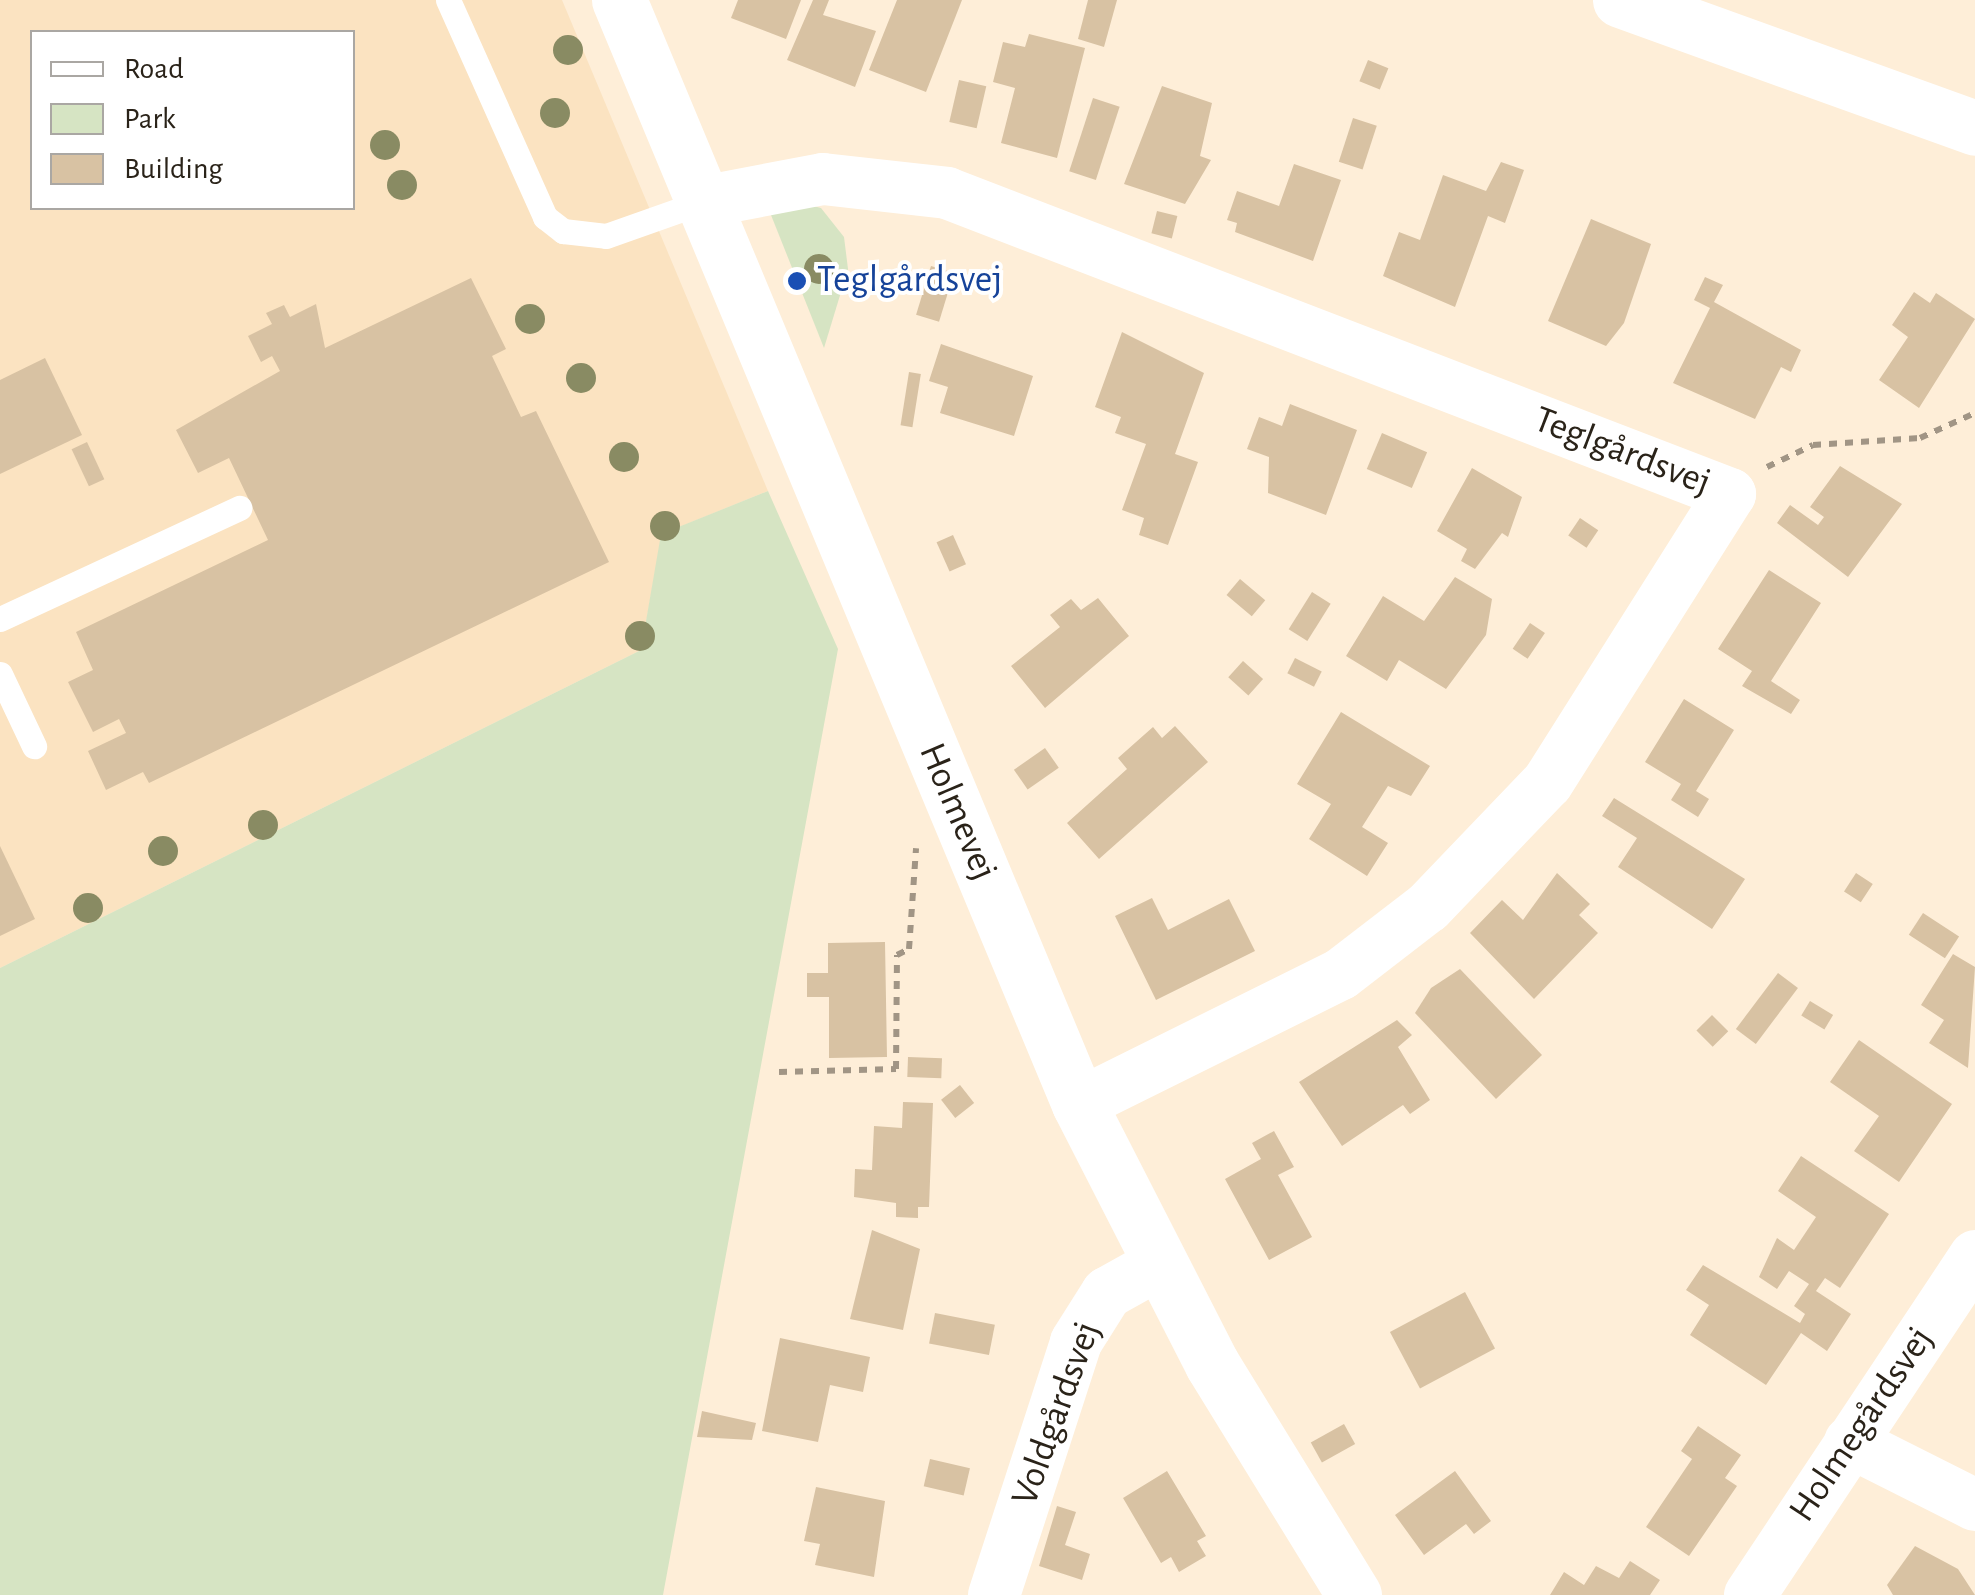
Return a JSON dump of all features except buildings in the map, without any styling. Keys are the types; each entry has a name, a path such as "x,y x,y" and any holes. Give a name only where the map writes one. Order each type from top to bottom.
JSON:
{"street":[{"name":"Holmevej","path":"620,0 1080,1104 1159,1264 1354,1595"},
{"path":"1620,0 1975,128"},
{"name":"Teglgårdsvej","path":"702,202 823,180 947,193 1730,494 1546,783 1428,907 1340,974 1080,1104"},
{"name":"Holmegårdsvej","path":"1750,1595 1975,1256"},
{"name":"Voldgårdsvej","path":"994,1595 1076,1342 1106,1293 1159,1264"},
{"path":"1850,1442 1975,1505"}],"lane":[{"path":"448,0 545,218 574,234 606,236 702,202"},
{"path":"0,619 239,508"},
{"path":"0,674 34,746"}],"path":[{"path":"1730,494 1813,445 1920,438 1975,413"},
{"path":"780,1072 896,1069 897,955 909,949 916,840"}],"shaded area":[{"path":"0,0 562,0 768,491 662,534 641,650 0,968"}],"green space":[{"path":"798,202 821,208 844,237 848,269 824,348 771,215"},
{"path":"768,491 838,649 663,1595 0,1595 0,968 641,650 661,534"}],"place":[{"name":"Teglgårdsvej","path":"797,281"}]}
